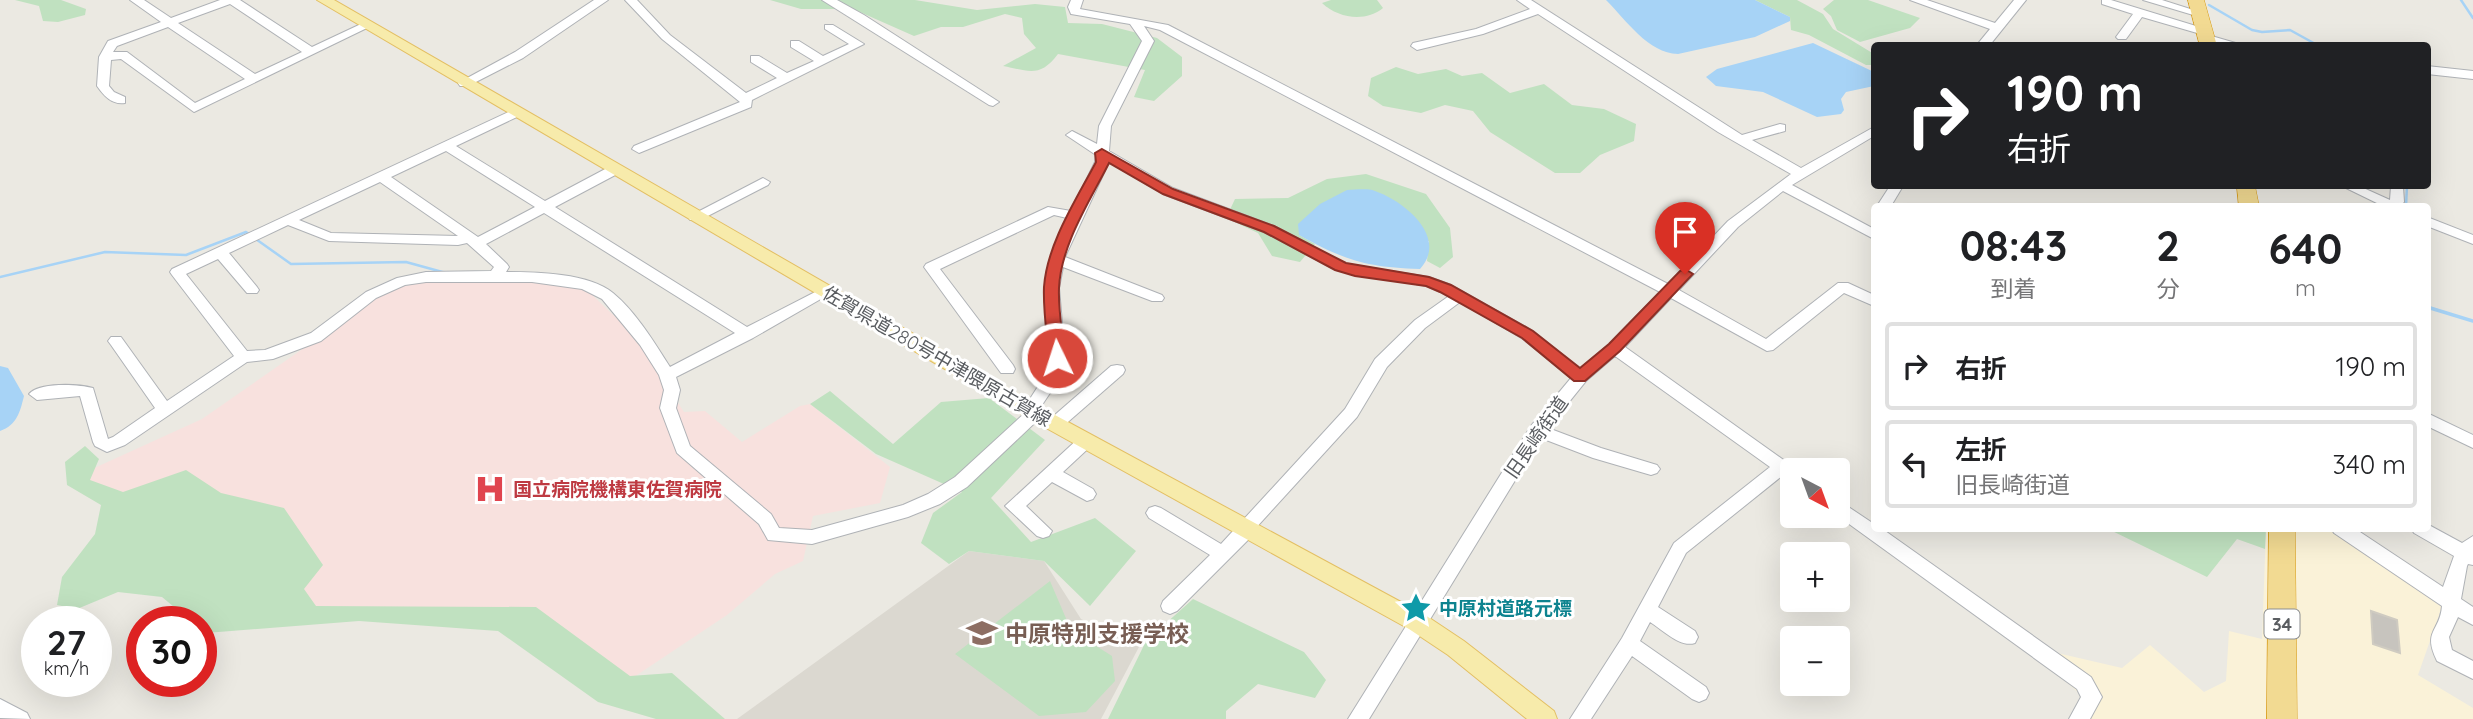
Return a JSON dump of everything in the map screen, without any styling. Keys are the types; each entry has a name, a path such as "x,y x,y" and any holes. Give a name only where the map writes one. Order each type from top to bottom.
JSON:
{"highway":[{"path":"2198,7 2207,38"},
{"name":"34","path":"2282,532 2282,719"}],"main road":[{"name":"佐賀県道280号中津隈原古賀線","path":"324,0 1035,413 1417,622 1457,648 1545,719"}],"street":[{"path":"136,0 254,79"},
{"path":"121,100 110,95 103,86 105,57 112,44 231,0 311,52"},
{"path":"464,83 519,55 602,0"},
{"path":"631,0 666,37 745,98 747,104 639,149"},
{"path":"828,0 860,17 940,71 993,102"},
{"path":"1077,0 1074,7 1079,14 1164,27 1670,290 1767,346 1843,286 1871,300"},
{"path":"1524,0 1801,174"},
{"path":"1916,0 1997,28"},
{"path":"1987,42 2020,0"},
{"path":"2148,0 2198,7"},
{"path":"2106,2 2207,38"},
{"path":"1417,47 1479,32 1539,10"},
{"path":"2122,37 2140,12"},
{"path":"37,394 77,389 87,392 101,442 107,446 120,441 243,357 267,355 316,337 371,295 393,284 426,277 532,277 586,285 607,296 646,341 667,375 672,390 668,408 683,449 765,519 774,535 812,537 908,510 934,499 961,482 1035,413 1034,405 1054,375 1057,358 1052,288 1057,259 1102,162 1105,126 1147,47 1148,41 1134,21"},
{"path":"105,57 122,55 194,108 365,26"},
{"path":"745,98 858,44 829,27"},
{"path":"795,44 823,61"},
{"path":"755,59 786,78"},
{"path":"2431,70 2473,75"},
{"path":"243,357 177,272 515,113"},
{"path":"1742,139 1780,128"},
{"name":"旧長崎街道","path":"1358,719 1537,430 1580,377 1615,348 1733,224 1782,185 1871,133"},
{"path":"1072,135 1168,191 1269,229 1341,267 1429,282 1460,295 1528,335 1580,377"},
{"path":"446,145 748,334"},
{"path":"288,219 329,237 473,240 614,170"},
{"path":"381,176 473,240 502,267 495,276"},
{"path":"695,217 763,182"},
{"path":"1782,185 1871,233"},
{"path":"2355,189 2386,203"},
{"path":"1007,369 931,267 1053,211 1075,216"},
{"path":"1861,227 1871,219"},
{"path":"2431,223 2473,240"},
{"path":"219,251 252,290"},
{"path":"1057,259 1157,298"},
{"path":"667,375 826,292"},
{"path":"1170,606 1243,534 1245,528 1351,413 1381,363 1420,324 1460,295"},
{"path":"116,341 165,410"},
{"path":"1615,348 1780,466"},
{"path":"1055,424 1117,370"},
{"path":"2431,421 2473,442"},
{"path":"1537,430 1599,454 1617,457 1651,469"},
{"path":"1043,531 1014,506 1086,441"},
{"path":"1051,473 1087,494"},
{"path":"1580,719 1629,644 1680,548 1780,476"},
{"path":"1850,512 1869,521"},
{"path":"1155,513 1223,554"},
{"path":"1884,532 2084,683 2092,697 2079,719"},
{"path":"2346,532 2473,617"},
{"path":"2429,532 2470,551 2449,596 2452,610 2439,637 2444,654 2473,671"},
{"path":"1647,610 1688,637"},
{"path":"1629,644 1699,692"},
{"path":"0,708 20,719"}],"shaded area":[{"name":"国立病院機構東佐賀病院","path":"432,281 530,281 587,290 631,332 684,412 705,411 742,442 800,406 810,404 890,467 880,503 813,516 803,561 775,574 727,615 622,685 522,617 300,612 112,502 79,475 202,419 373,300 399,287"},
{"path":"2266,532 2344,532 2445,598 2418,675 2473,708 2473,719 2069,719 2084,698 2041,658 2053,652 2122,668 2150,645 2204,692 2226,681 2229,631 2262,639"},
{"name":"中原特別支援学校","path":"969,551 1044,561 1081,619 1139,647 1101,719 737,719"}],"green space":[{"path":"15,0 61,0 86,9 85,15 58,22 43,21 39,6"},
{"path":"770,0 915,0 977,10 1035,4 1065,7 1068,23 1102,24 1157,38 1182,57 1182,76 1154,101 1134,97 1145,70 1058,54 1040,70 1027,71 1003,66 1036,48 1024,34 1022,18 1005,14 963,27 941,27 914,36 853,9 801,9"},
{"path":"1331,0 1377,0 1383,8 1369,15 1352,17 1336,12 1322,3"},
{"path":"1755,0 1797,0 1823,14 1833,29 1871,52 1871,65 1866,65 1809,35 1791,30 1790,17"},
{"path":"1834,0 1868,0 1920,18 1910,28 1860,42 1837,30 1831,16 1823,9"},
{"path":"1396,67 1418,74 1446,69 1462,76 1482,73 1510,93 1544,84 1572,105 1604,109 1636,124 1634,141 1600,155 1580,173 1555,173 1490,132 1473,111 1445,105 1421,113 1383,106 1368,96 1371,78"},
{"path":"1366,174 1426,194 1450,228 1453,257 1440,268 1427,261 1429,241 1299,235 1315,244 1300,262 1272,256 1258,233 1226,218 1235,199 1288,198 1327,179"},
{"path":"830,391 893,444 941,402 989,398 1045,440 991,498 1031,542 1095,518 1136,551 1090,606 1044,561 969,551 949,564 921,543 933,513 962,492 876,454 810,404"},
{"path":"85,446 99,459 90,480 123,492 186,470 221,493 284,508 323,565 304,589 316,606 536,607 630,676 672,673 725,719 656,719 598,702 498,631 359,621 217,632 217,606 173,606 162,597 118,592 84,606 57,605 62,577 95,534 101,505 67,485 65,462"},
{"path":"2114,532 2266,532 2265,549 2237,539 2207,577"},
{"path":"1050,581 1071,630 1112,656 1115,681 1086,712 1039,716 955,654"},
{"path":"1193,599 1304,652 1326,680 1315,698 1258,684 1226,711 1226,719 1108,719 1146,641"}],"water":[{"path":"1606,0 1755,0 1790,17 1790,21 1755,37 1678,54 1657,48 1648,42"},
{"path":"1813,43 1871,71 1871,87 1846,92 1841,99 1844,110 1841,114 1817,117 1763,92 1716,86 1706,77 1717,69"},
{"path":"1347,190 1375,191 1410,212 1426,233 1429,245 1428,257 1420,269 1357,261 1299,235 1298,224 1320,204"}],"building":[{"path":"2371,611 2397,620 2400,653 2373,644"}],"waterway":[{"path":"2461,0 2473,18"},
{"path":"2209,5 2252,30 2290,30 2312,42"},
{"path":"2406,203 2407,189"},
{"path":"0,277 105,252 186,255 246,232 291,264 406,262 446,273"},
{"path":"2431,308 2473,321"},
{"path":"0,374 12,396 8,414 0,422"}],"place":[{"name":"国立病院機構東佐賀病院","path":"490,489"},
{"name":"中原村道路元標","path":"1416,608"},
{"name":"中原特別支援学校","path":"982,633"}],"route":[{"path":"1057,358 1052,288 1057,259 1102,162 1102,153 1168,191 1269,229 1341,267 1429,282 1446,288 1528,335 1580,377 1615,348 1685,274"}]}
